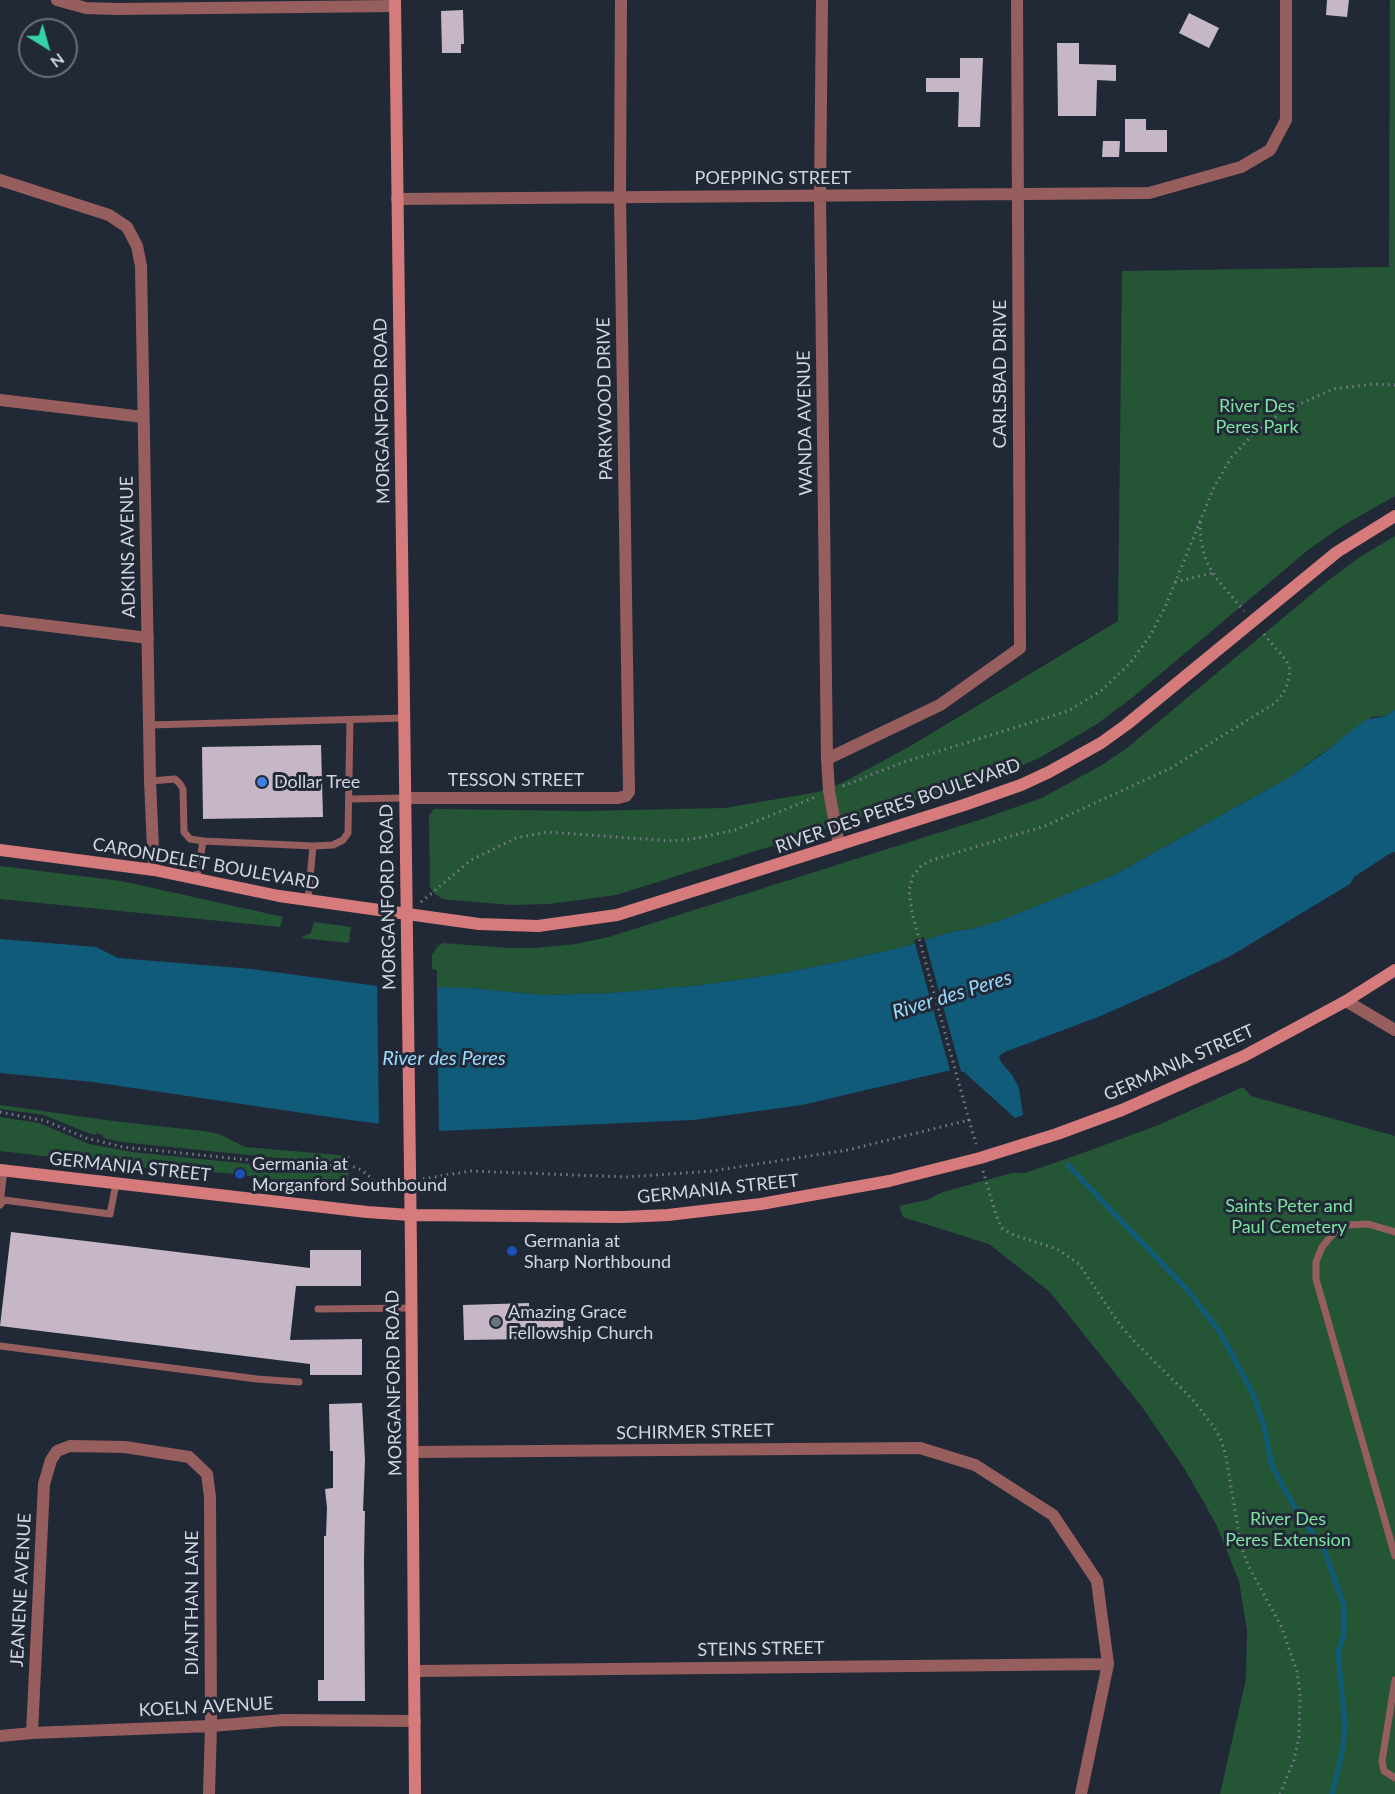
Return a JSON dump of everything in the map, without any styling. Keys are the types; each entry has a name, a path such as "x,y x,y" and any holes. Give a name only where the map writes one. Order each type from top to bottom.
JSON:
{"main road":[{"name":"MORGANFORD ROAD","path":"395,3 413,1452 415,1794"},
{"name":"RIVER DES PERES BOULEVARD","path":"406,914 479,924 515,926 599,919 649,906 993,796 1075,759 1126,725 1336,552 1395,516"},
{"name":"CARONDELET BOULEVARD","path":"0,850 154,870 245,890 406,914"},
{"name":"GERMANIA STREET","path":"2,1170 116,1185 410,1215 556,1218 668,1215 761,1204 889,1180 995,1153 1057,1134 1122,1110 1244,1056 1346,1001 1395,970"}],"street":[{"path":"57,0 87,4 395,3"},
{"name":"PARKWOOD DRIVE","path":"621,0 620,197 630,788 626,796"},
{"name":"WANDA AVENUE","path":"822,0 820,196 827,759 829,791 839,845"},
{"name":"CARLSBAD DRIVE","path":"827,759 940,705 1020,648 1017,0"},
{"name":"POEPPING STREET","path":"397,199 1149,193 1240,167 1270,150 1286,120 1286,0"},
{"name":"ADKINS AVENUE","path":"0,180 109,215 127,226 137,246 141,266 142,417 154,870"},
{"path":"0,400 142,417"},
{"path":"0,620 148,638"},
{"name":"TESSON STREET","path":"405,798 618,798 626,796"},
{"path":"1346,1001 1395,1030"},
{"name":"JEANENE AVENUE","path":"32,1733 44,1484 51,1460 57,1451 70,1446 125,1447 189,1456"},
{"name":"SCHIRMER STREET","path":"413,1452 920,1448 975,1465 1053,1515 1097,1581 1108,1664"},
{"name":"DIANTHAN LANE","path":"189,1456 207,1474 210,1497 209,1794"},
{"path":"1081,1794 1108,1664"},
{"name":"STEINS STREET","path":"415,1671 1108,1664"},
{"name":"KOELN AVENUE","path":"0,1736 211,1726 284,1720 414,1721"}],"lane":[{"path":"149,725 404,718"},
{"path":"150,781 175,779 180,784 183,789 184,832 190,839 312,846 333,845 343,840 348,833 350,720"},
{"path":"350,799 405,798"},
{"path":"196,878 202,841"},
{"path":"308,900 312,846"},
{"path":"0,1203 2,1170"},
{"path":"0,1203 3,1200 110,1214 116,1185"},
{"path":"1395,1232 1368,1224 1347,1225 1333,1234 1322,1247 1316,1262 1316,1279 1395,1556"},
{"path":"318,1309 411,1308"},
{"path":"0,1346 234,1376 299,1382"},
{"path":"1395,1680 1382,1761 1384,1772 1395,1778"}],"path":[{"path":"844,786 901,763 1068,711 1101,691 1130,663 1150,636 1214,487 1230,458 1254,433 1282,412 1333,389 1374,384 1395,385"},
{"path":"1200,522 1201,541 1206,561 1240,606"},
{"path":"1175,582 1213,573"},
{"path":"974,1137 912,913 909,890 913,876 929,861 1045,826 1100,802 1171,768 1275,703 1283,694 1290,669 1286,660 1264,635"},
{"path":"406,914 471,860 516,838 547,832 638,840 672,841 698,838 735,830 817,797"},
{"path":"0,1112 46,1121 86,1138 123,1147 307,1166 349,1165 362,1170 379,1185"},
{"path":"437,1178 471,1171 627,1177 712,1171 848,1150 969,1120"},
{"path":"986,1181 1002,1228 1014,1235 1058,1249 1079,1264 1132,1340 1193,1400 1214,1427 1222,1442 1241,1546 1248,1565 1282,1628 1297,1672 1300,1693 1299,1737 1294,1760 1280,1794"}],"green space":[{"name":"River Des Peres Park","path":"1390,0 1395,0 1395,496 1342,526 1308,550 1133,697 1097,724 1041,757 1010,771 616,895 549,904 511,905 442,899 433,892 430,887 429,815 434,809 583,811 725,808 818,792 840,784 907,748 1118,621 1122,271 1389,267"},
{"path":"1395,536 1395,710 1386,716 1372,717 1288,778 1114,875 999,921 972,929 954,931 903,947 778,974 702,985 611,993 543,995 470,988 437,988 437,970 432,969 432,955 443,943 535,948 576,944 609,937 1042,798 1102,765 1127,748 1326,582 1360,557"},
{"path":"0,866 121,881 283,917 280,927 0,899"},
{"path":"314,922 351,927 349,943 300,938 311,933"},
{"path":"1243,1087 1251,1096 1395,1136 1395,1794 1220,1794 1246,1679 1247,1630 1239,1581 1216,1524 1184,1468 1142,1407 1050,1292 989,1244 903,1217 899,1206 927,1200 943,1192 1012,1173 1025,1173 1080,1154 1161,1124"},
{"path":"0,1105 203,1131 219,1134 245,1147 350,1156 350,1161 307,1161 122,1142 103,1138 103,1135 96,1133 96,1135 88,1133 44,1115 0,1109"},
{"path":"0,1117 39,1123 89,1144 132,1152 319,1171 349,1169 347,1189 227,1173 164,1170 0,1151"}],"water":[{"name":"River des Peres","path":"1395,710 1395,852 1354,877 1350,884 1232,955 1098,1017 999,1056 1019,1088 1023,1115 1015,1118 964,1072 947,1071 802,1105 693,1120 439,1131 93,1082 0,1073 0,939 96,947 118,958 252,969 377,986 470,988 543,995 611,993 702,985 778,974 903,947 954,931 972,929 999,921 1114,875 1288,778 1365,720 1386,716"}],"pier":[{"path":"924,937 962,1075 951,1074 914,940"},
{"path":"377,983 437,985 439,1134 379,1126"}],"building":[{"path":"1327,0 1349,0 1347,17 1326,15"},
{"path":"463,10 464,44 461,44 461,53 442,53 441,11"},
{"path":"1189,13 1219,28 1209,48 1179,33"},
{"path":"1057,43 1079,43 1079,64 1116,65 1116,81 1097,80 1096,116 1058,116"},
{"path":"960,58 983,58 980,127 958,127 959,92 926,92 926,78 960,78"},
{"path":"1125,119 1146,119 1146,130 1167,130 1167,152 1125,152"},
{"path":"1103,141 1120,141 1119,157 1102,157"},
{"name":"Dollar Tree","path":"321,745 323,817 203,819 202,747"},
{"path":"11,1232 310,1268 310,1250 361,1250 361,1286 296,1286 290,1340 362,1339 362,1375 310,1375 310,1364 0,1326"},
{"name":"Amazing Grace Fellowship Church","path":"529,1303 529,1312 564,1312 563,1330 530,1330 530,1339 464,1340 463,1305"},
{"path":"362,1403 365,1460 363,1511 365,1511 365,1701 318,1701 318,1680 324,1680 324,1536 326,1536 327,1508 325,1489 333,1488 329,1404"}],"waterway":[{"path":"1068,1165 1191,1294 1221,1334 1253,1394 1264,1426 1272,1466 1294,1506 1325,1552 1344,1606 1344,1633 1338,1653 1345,1726 1342,1753 1332,1794"}],"place":[{"name":"Dollar Tree","path":"262,782"},
{"name":"Germania at Morganford Southbound","path":"240,1174"},
{"name":"Germania at Sharp Northbound","path":"512,1251"},
{"name":"Amazing Grace Fellowship Church","path":"496,1322"}],"park label":[{"name":"Saints Peter and Paul Cemetery","path":"1289,1216"},
{"name":"River Des Peres Extension","path":"1288,1529"}]}
